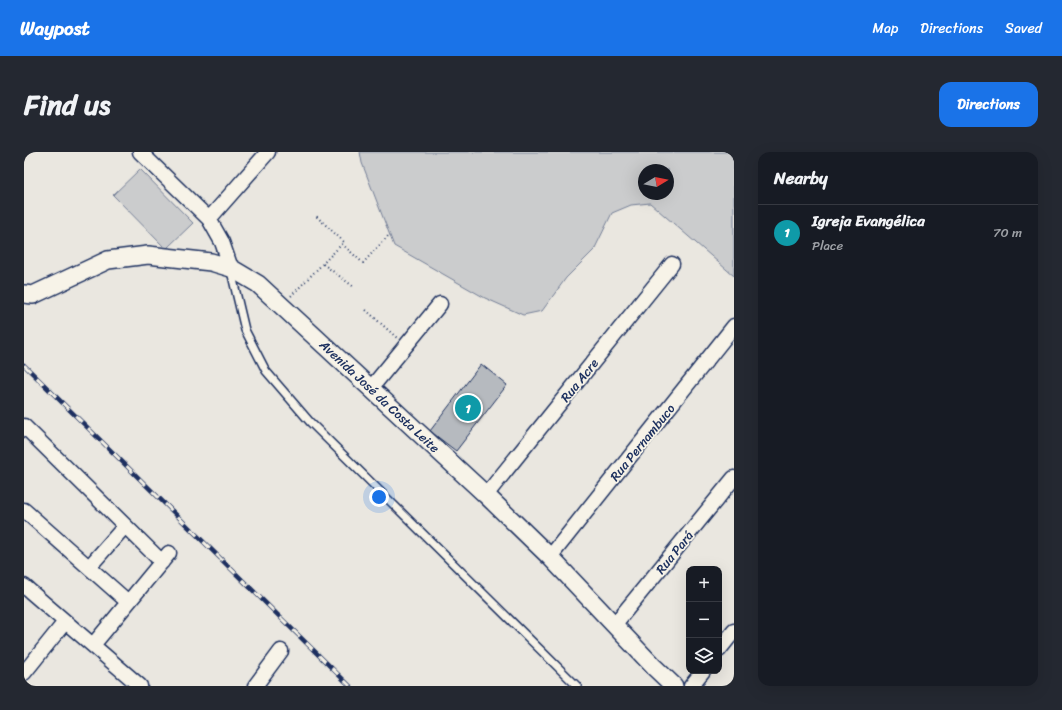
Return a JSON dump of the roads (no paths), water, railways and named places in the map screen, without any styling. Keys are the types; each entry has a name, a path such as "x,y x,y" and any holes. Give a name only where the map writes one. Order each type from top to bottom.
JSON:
{"street":[{"path":"140,152 209,219 222,242 231,268"},
{"path":"209,219 268,152"},
{"name":"Avenida José da Costa Leite","path":"24,294 33,295 108,260 148,255 211,262 231,268 258,284 486,495 550,557 674,686"},
{"name":"Rua Acre","path":"486,495 672,264"},
{"path":"371,388 440,304"},
{"name":"Rua Pernambuco","path":"550,557 734,326"},
{"path":"24,426 125,526 165,557 93,645"},
{"name":"Rua Pará","path":"614,625 734,478"},
{"path":"24,510 128,602"},
{"path":"89,567 125,526"},
{"path":"24,586 140,686"},
{"path":"24,673 65,622"},
{"path":"722,646 734,631"},
{"path":"255,686 281,651"},
{"path":"692,686 701,674"}],"lane":[{"path":"231,268 245,330 266,371 310,422 577,686"}],"railway":[{"path":"24,365 350,686"}],"place":[{"name":"Igreja Evangélica","path":"468,408"}]}
